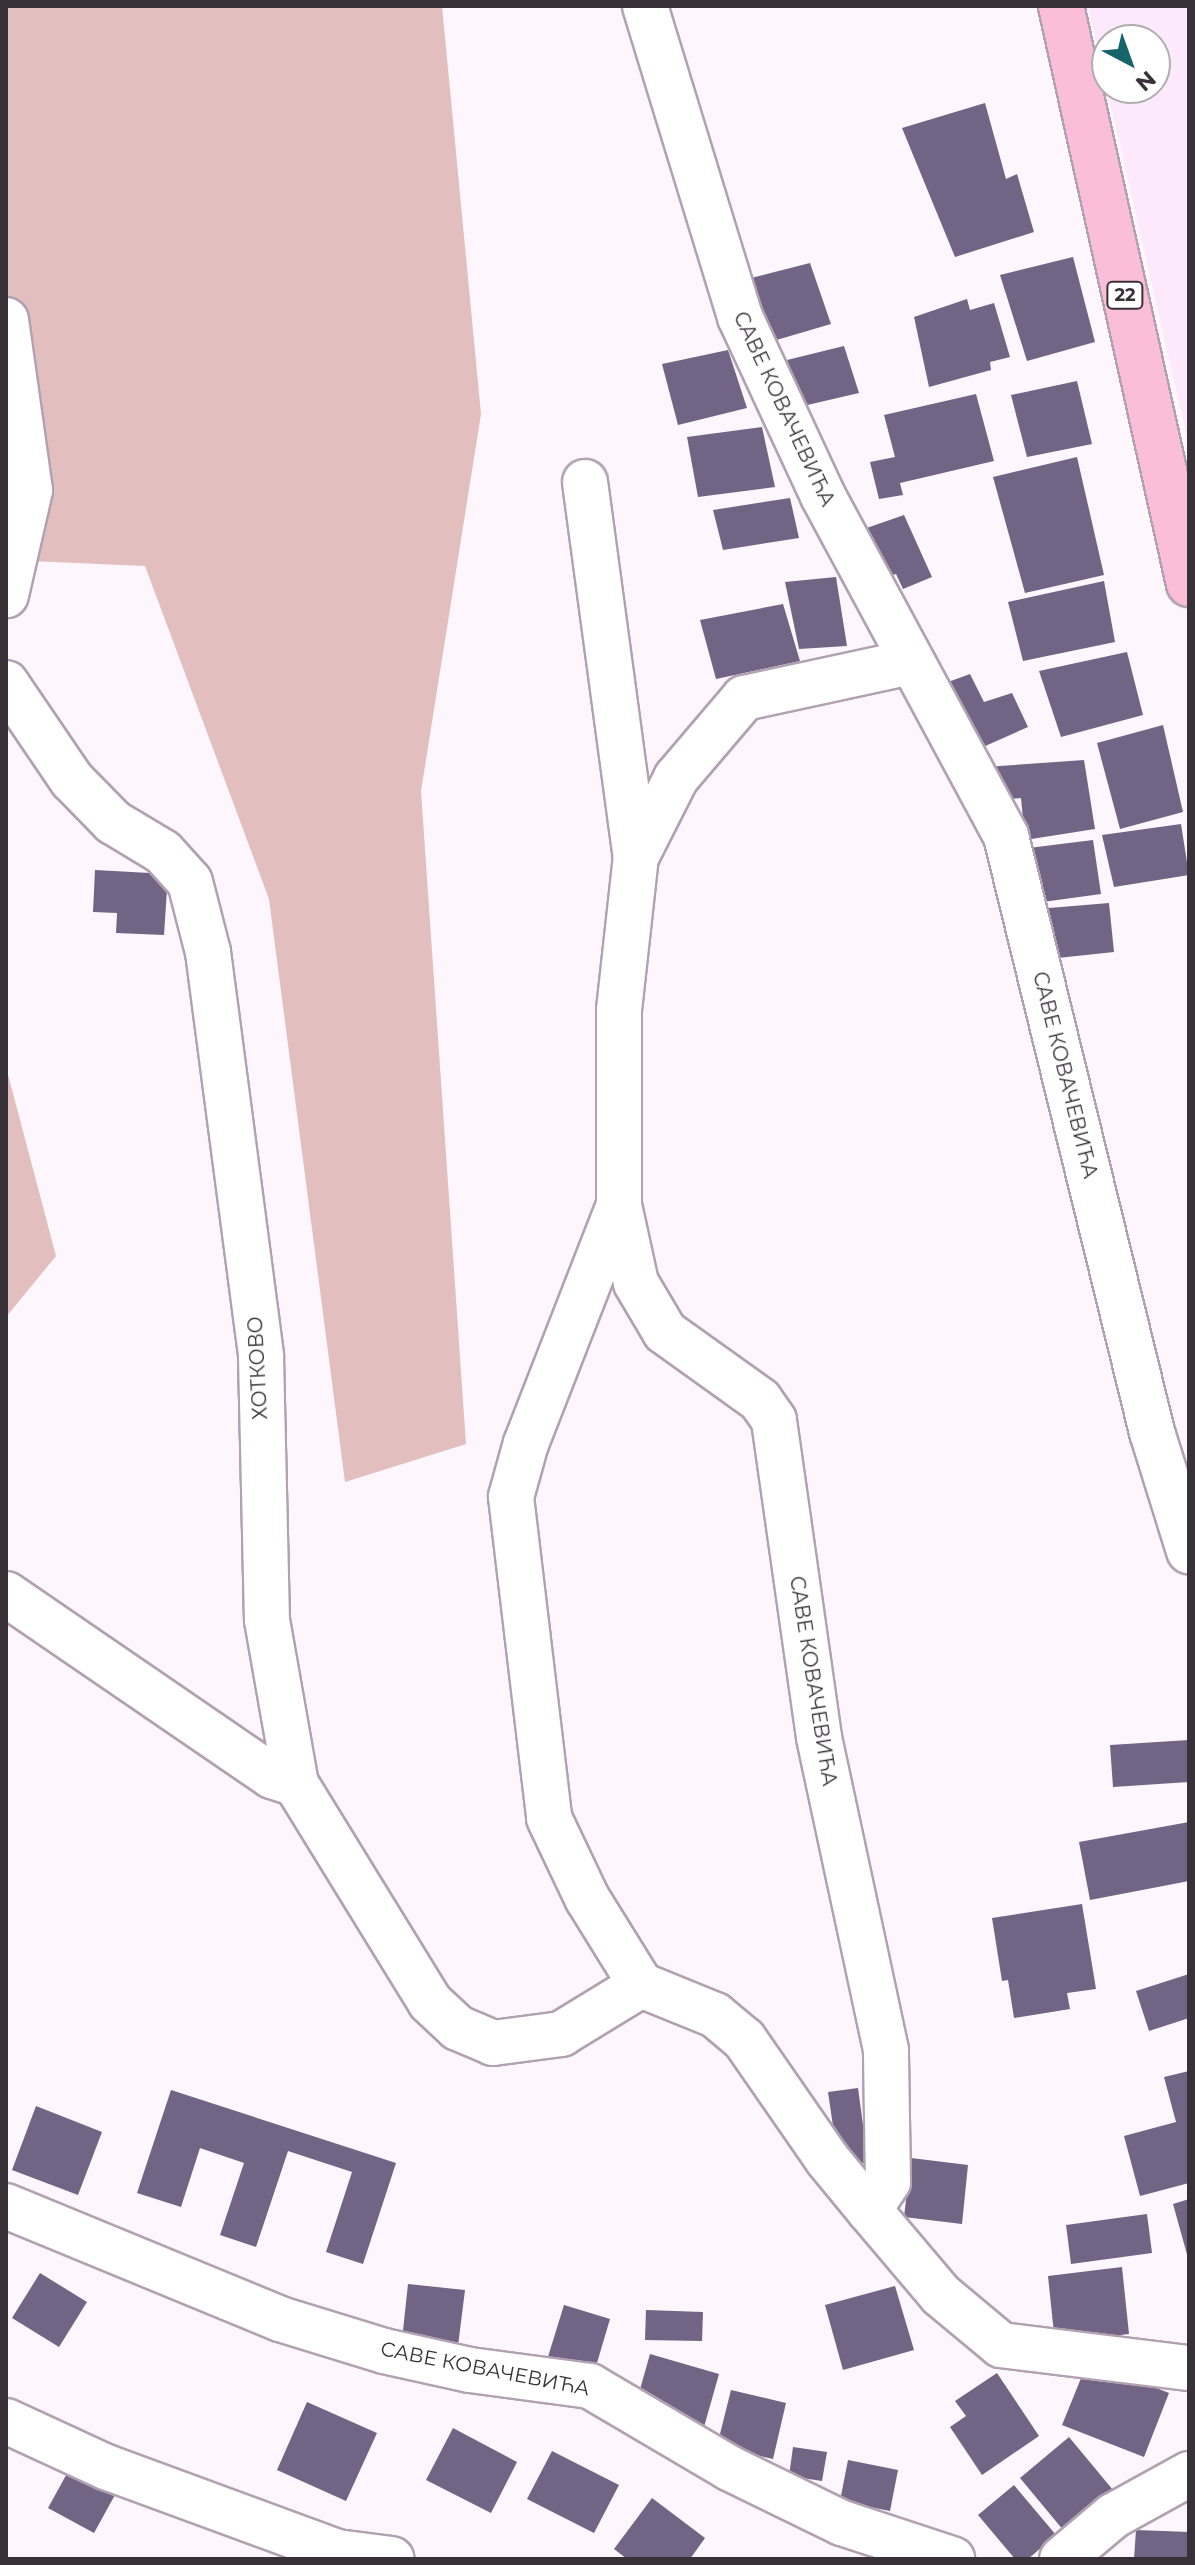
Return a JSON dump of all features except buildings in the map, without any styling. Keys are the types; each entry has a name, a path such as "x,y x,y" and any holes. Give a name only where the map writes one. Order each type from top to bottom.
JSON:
{"main road":[{"name":"22","path":"1061,6 1189,584"}],"street":[{"name":"САВЕ КОВАЧЕВИЋА","path":"645,6 740,317 823,496 1006,836 1152,1432 1189,1551"},
{"path":"6,320 30,490 6,595"},
{"name":"САВЕ КОВАЧЕВИЋА","path":"585,482 636,857 619,1010 619,1205 636,1283 665,1332 760,1400 774,1420 819,1737 886,2050 888,2182 869,2210"},
{"name":"САВЕ КОВАЧЕВИЋА","path":"636,857 676,778 744,698 910,662"},
{"name":"ХОТКОВО","path":"6,683 72,780 113,822 163,852 190,882 208,952 261,1357 267,1620 296,1784"},
{"name":"САВЕ КОВАЧЕВИЋА","path":"619,1205 526,1443 511,1497 549,1818 587,1898 641,1985"},
{"path":"6,1594 272,1776 296,1784 430,2002 458,2028 493,2043 561,2034 641,1985 715,2015 744,2039 827,2159 941,2295 1001,2345 1189,2368"},
{"name":"САВЕ КОВАЧЕВИЋА","path":"6,2206 280,2319 384,2351 470,2370 590,2386 729,2468 842,2523 952,2559"},
{"path":"6,2421 106,2467 341,2555 392,2559"},
{"path":"1062,2559 1113,2516 1189,2474"}],"shaded area":[{"path":"6,6 442,6 481,414 421,791 466,1444 345,1482 269,899 145,566 6,560"},
{"path":"1088,6 1189,6 1189,446 1110,104 1171,104 1171,24 1092,24"},
{"path":"6,1067 56,1256 6,1317"}]}
